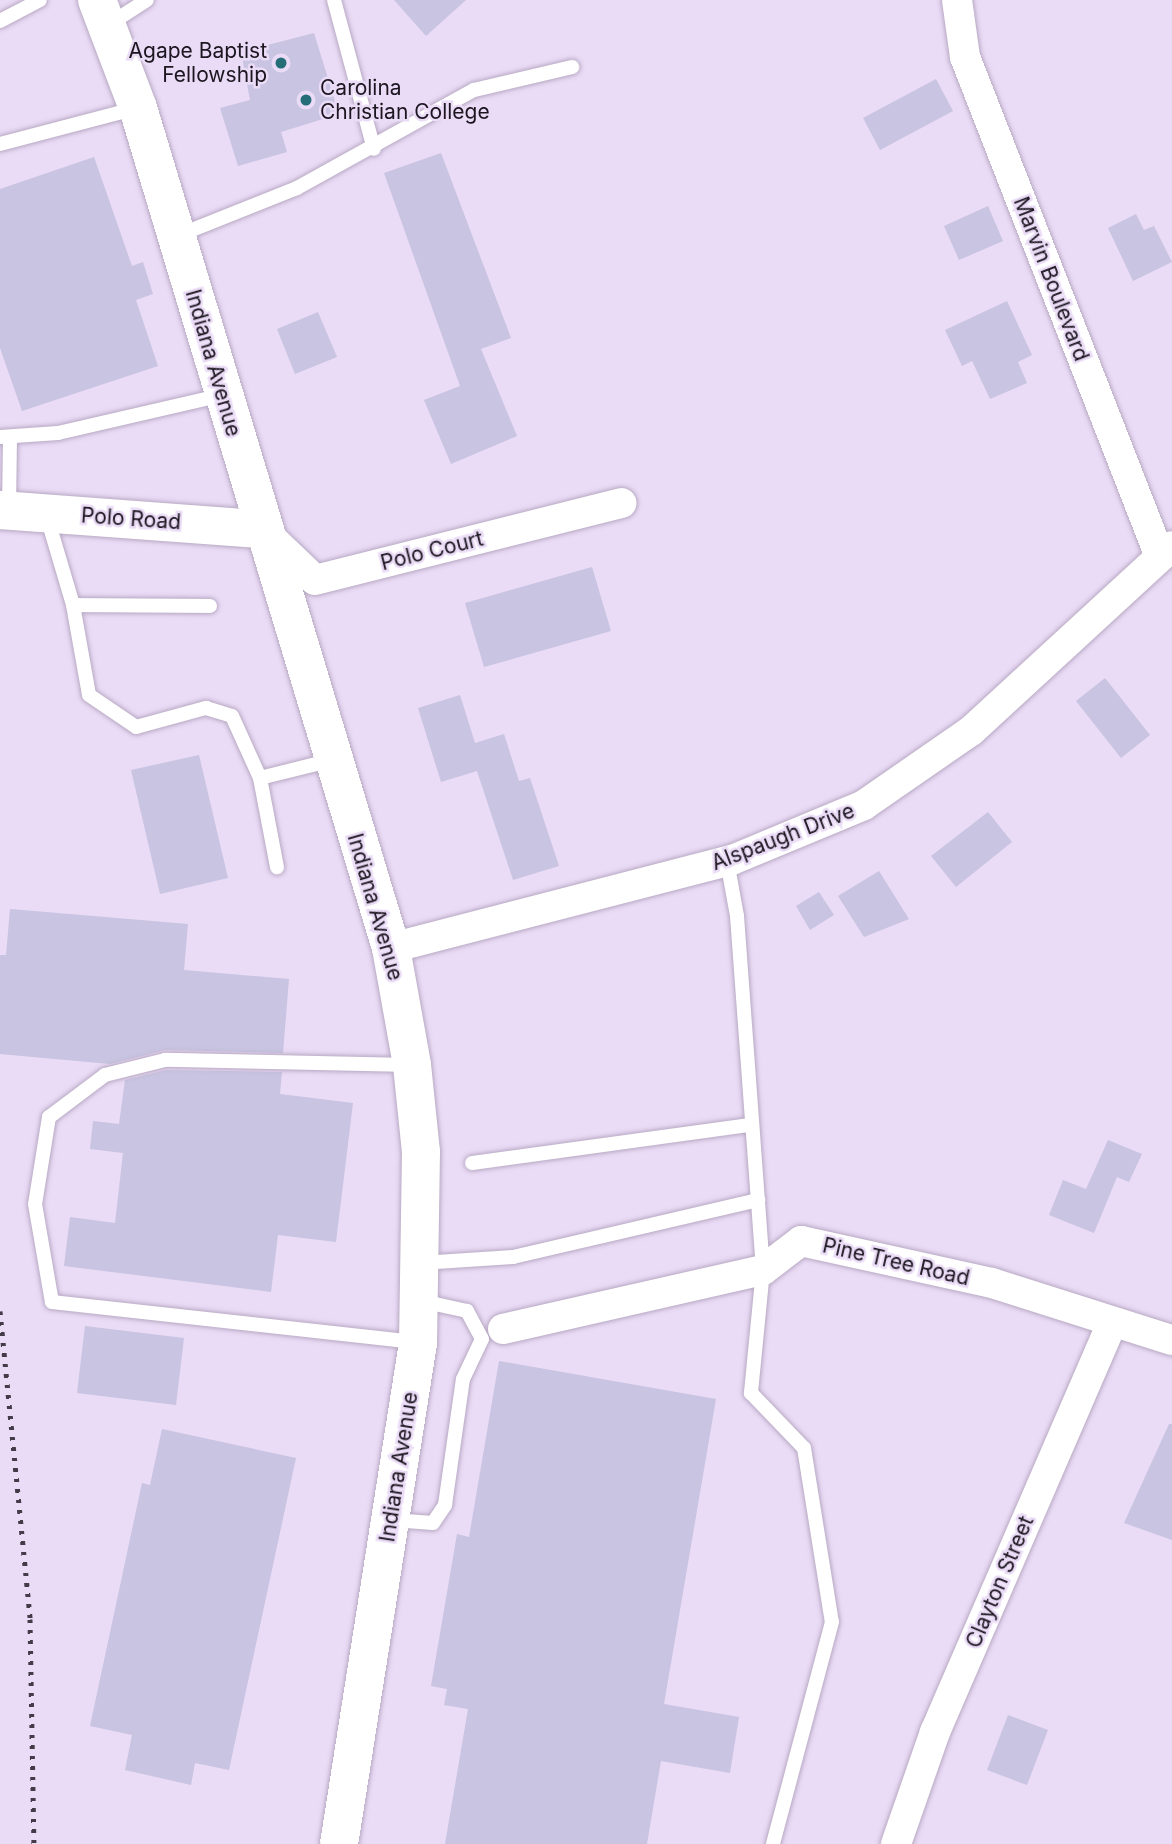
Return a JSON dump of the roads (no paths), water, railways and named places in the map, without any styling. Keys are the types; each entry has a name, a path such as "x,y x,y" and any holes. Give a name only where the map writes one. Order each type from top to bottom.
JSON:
{"main road":[{"name":"Indiana Avenue","path":"102,13 138,108 261,528 391,948 412,1065 421,1152 418,1343 339,1844"},
{"name":"Polo Road","path":"18,511 261,528"}],"street":[{"name":"Marvin Boulevard","path":"957,0 965,57 1165,550"},
{"name":"Polo Court","path":"261,528 315,580 621,503"},
{"name":"Alspaugh Drive","path":"391,948 727,861 817,828 919,771 971,732 1165,550"},
{"name":"Pine Tree Road","path":"503,1329 763,1270 801,1241 992,1283 1172,1340"},
{"name":"Clayton Street","path":"896,1844 934,1732 1112,1323"}],"lane":[{"path":"0,20 40,0"},
{"path":"102,13 147,0"},
{"path":"334,0 373,149"},
{"path":"176,237 373,149 474,90 572,67"},
{"path":"0,144 138,108"},
{"path":"222,395 5,439 18,511 73,605 89,695 136,727 206,708 232,716 260,778 277,867"},
{"path":"73,605 210,606"},
{"path":"260,778 332,760"},
{"path":"727,861 737,916 750,1125 763,1270 751,1393 804,1448 832,1622 773,1844"},
{"path":"412,1065 165,1060 105,1075 49,1116 35,1203 52,1302 418,1343"},
{"path":"472,1163 750,1125"},
{"path":"420,1263 513,1257 758,1200"},
{"path":"392,1520 433,1523 445,1505 463,1380 482,1339 467,1311 420,1301"}],"railway":[{"path":"0,1311 30,1619 34,1844"}],"place":[{"name":"Agape Baptist Fellowship","path":"281,63"},
{"name":"Carolina Christian College","path":"306,100"}]}
